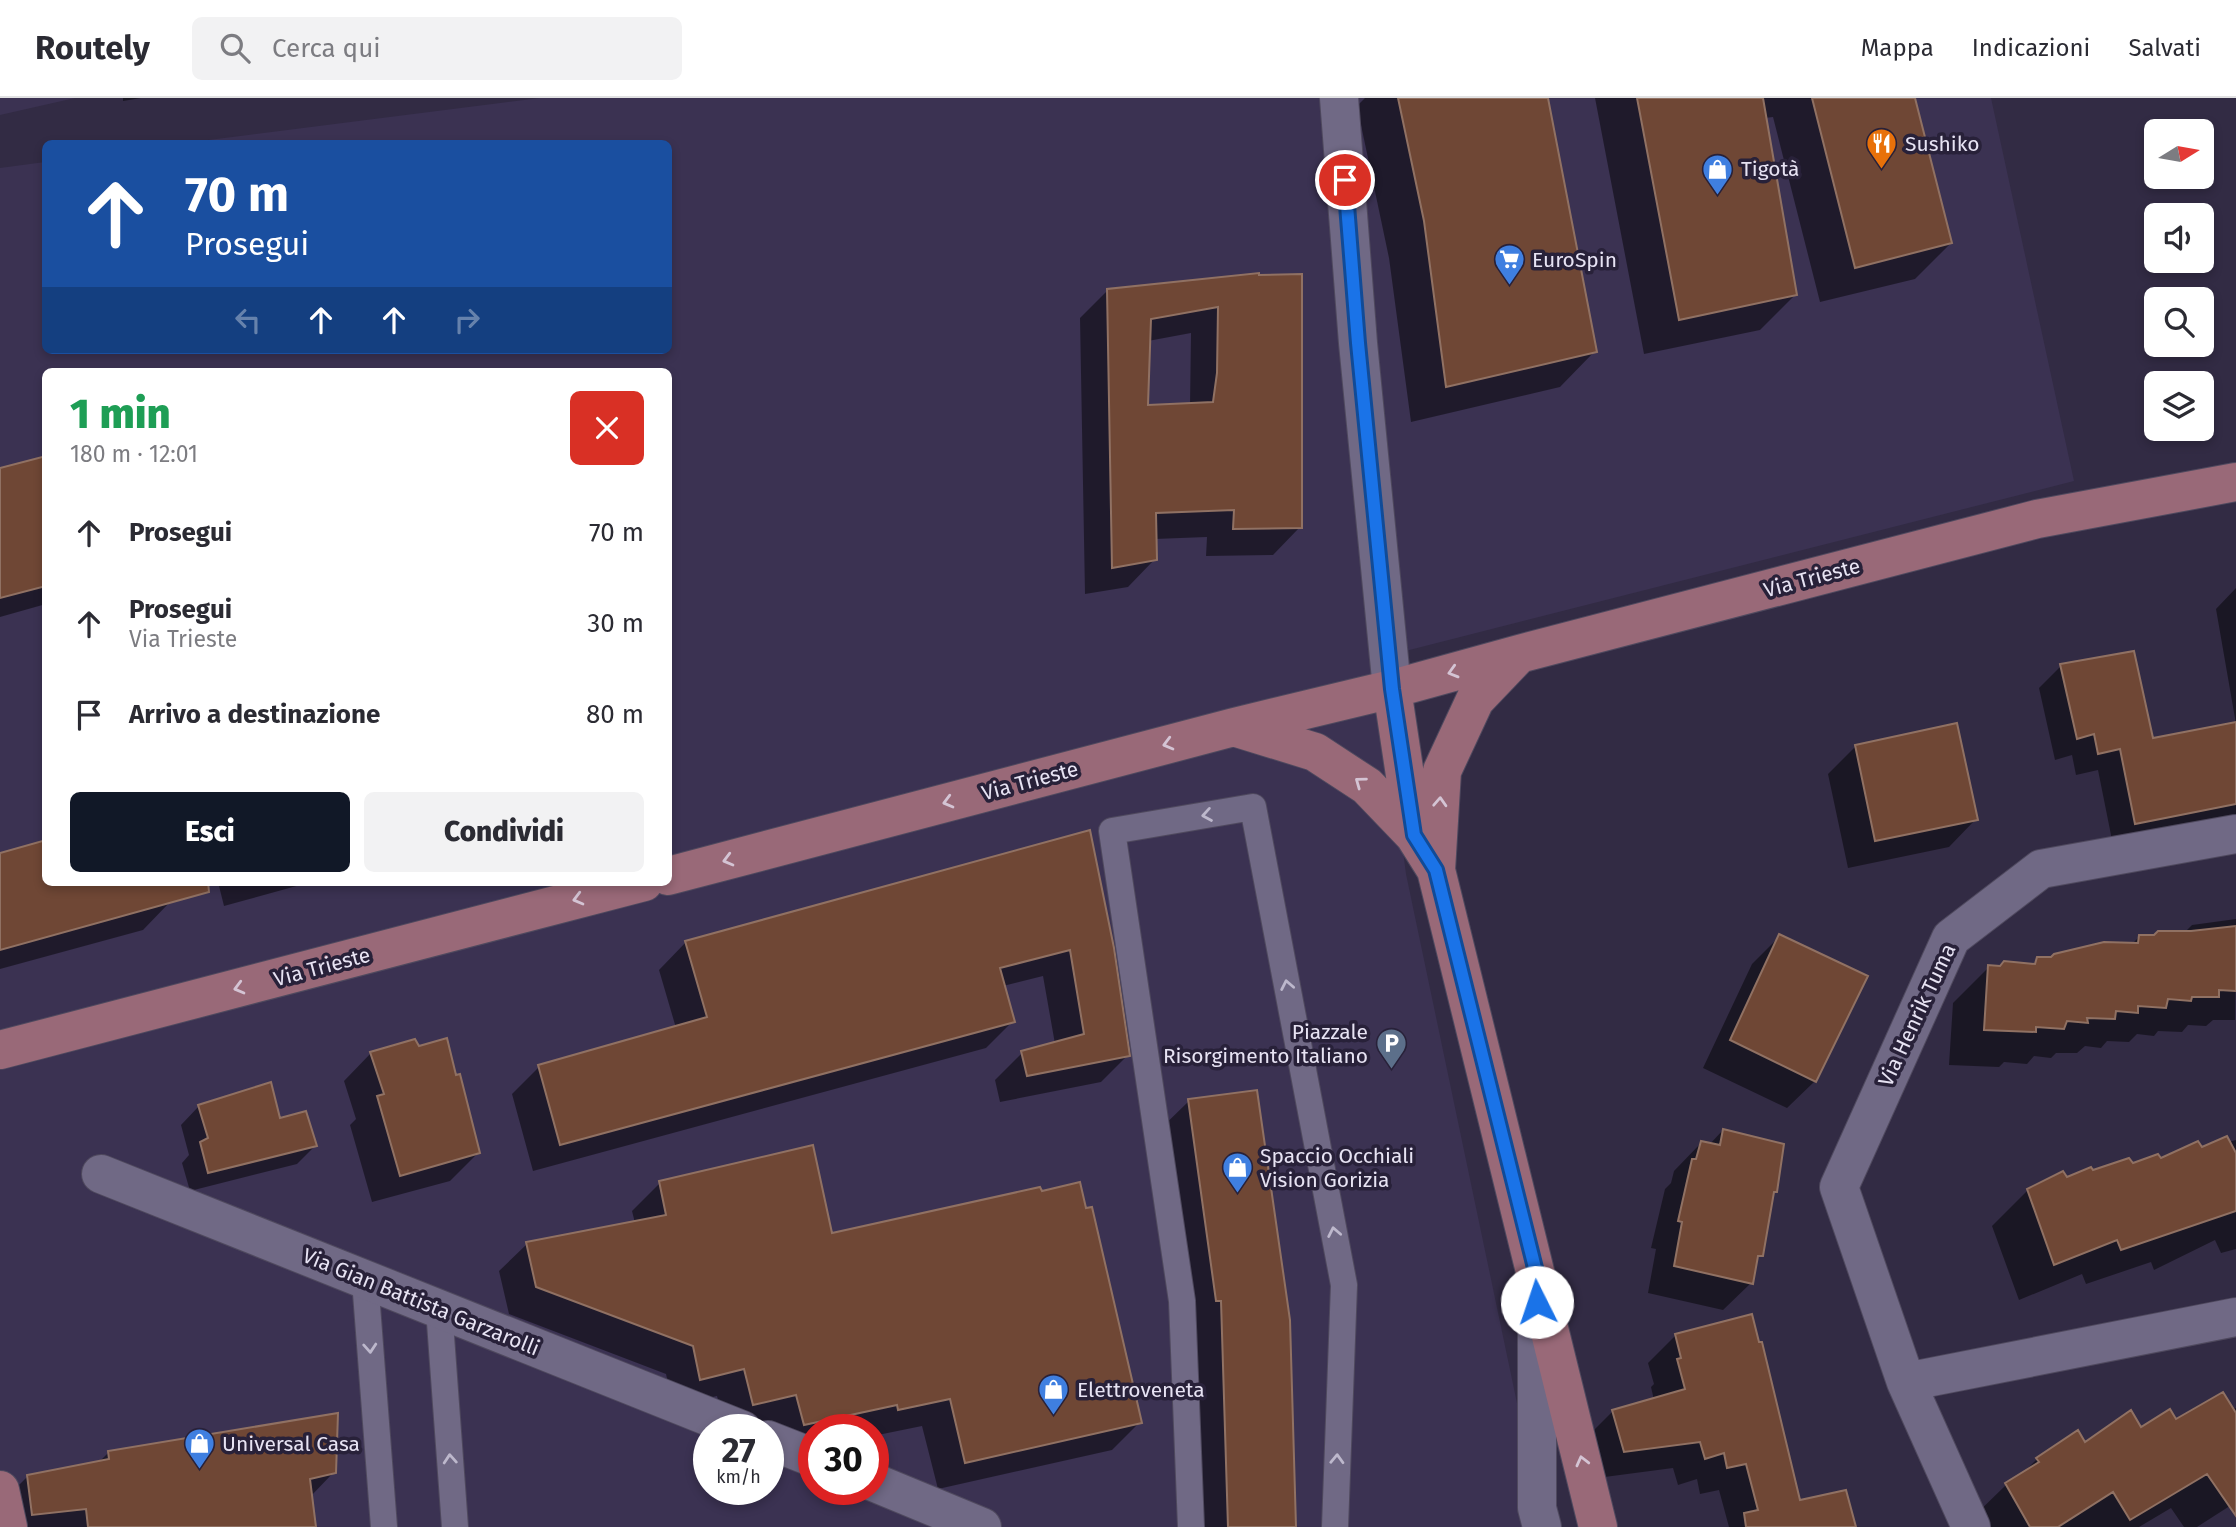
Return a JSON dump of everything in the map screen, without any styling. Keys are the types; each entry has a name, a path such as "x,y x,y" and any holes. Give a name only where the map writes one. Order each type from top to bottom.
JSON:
{"main road":[{"name":"Via Trieste","path":"672,875 2037,519 2236,482"},
{"path":"1519,654 1475,700 1442,771 1436,870 1598,1527"},
{"path":"1392,689 1414,835"},
{"path":"1234,727 1315,752 1367,786 1414,835 1436,870"},
{"name":"Via Trieste","path":"17,1046 629,886"},
{"path":"0,1073 17,1046"},
{"path":"0,1490 8,1527"}],"street":[{"path":"1339,98 1358,343 1392,689"},
{"name":"Via Henrik Tuma","path":"1971,1527 1906,1382 1839,1187 1951,938 2041,869 2236,834"},
{"name":"Via Gian Battista Garzarolli","path":"101,1174 701,1414"},
{"path":"1537,1276 1537,1508 1542,1527"},
{"path":"1906,1382 2236,1317"},
{"path":"889,1489 982,1527"}],"lane":[{"path":"1191,1527 1182,1301 1112,831 1253,807 1343,1285 1335,1527"},
{"path":"365,1280 384,1527"},
{"path":"439,1310 455,1527"}],"shaded area":[{"path":"0,98 75,98 0,115"},
{"path":"540,98 1991,98 2074,481 1378,658 1406,874 1543,1527 0,1527 0,168 42,162 42,354 672,354 672,140 209,140"}],"building":[{"name":"EuroSpin","path":"1398,98 1548,98 1597,352 1446,387 1424,221"},
{"name":"Tigotà","path":"1637,98 1763,98 1797,295 1679,320"},
{"name":"Sushiko","path":"1812,98 1915,98 1952,243 1855,268"},
{"path":"1259,273 1302,274 1302,528 1233,529 1234,510 1156,513 1157,560 1112,568 1107,289","holes":["1218,307 1217,373 1213,402 1148,405 1151,319"]},
{"path":"42,457 42,587 0,598 0,468"},
{"path":"2134,651 2153,738 2236,722 2236,804 2135,824 2120,749 2098,754 2094,734 2077,739 2060,664"},
{"path":"1957,723 1978,820 1875,841 1855,745"},
{"path":"1090,830 1114,948 1130,1056 1027,1076 1021,1051 1084,1034 1070,950 1000,968 1015,1022 560,1145 538,1065 707,1017 685,941"},
{"path":"42,841 42,886 208,886 209,892 0,950 0,853"},
{"path":"2236,926 2236,991 2219,990 2219,997 2192,997 2191,1001 2168,999 2166,1008 2138,1006 2138,1013 2116,1011 2115,1019 2087,1018 2088,1023 2067,1021 2064,1029 2036,1027 2036,1032 1984,1030 1988,965 2000,966 2004,961 2035,964 2037,957 2051,957 2104,942 2138,943 2139,935 2154,935 2158,931 2191,931"},
{"path":"1779,934 1868,976 1816,1082 1730,1040"},
{"path":"447,1038 456,1075 460,1074 480,1153 400,1176 377,1096 384,1094 370,1052 415,1039 419,1046"},
{"path":"271,1082 280,1118 306,1111 317,1146 208,1173 200,1142 208,1138 198,1105"},
{"path":"1257,1090 1290,1320 1296,1527 1228,1527 1221,1301 1216,1301 1188,1099"},
{"path":"1723,1129 1784,1144 1763,1256 1758,1256 1753,1284 1674,1266 1682,1222 1678,1221 1692,1159 1696,1159 1701,1141 1720,1145"},
{"path":"2227,1136 2236,1153 2236,1211 2121,1250 2117,1240 2054,1265 2027,1189 2063,1171 2067,1177 2091,1167 2093,1170 2129,1158 2133,1163 2158,1154 2161,1158 2198,1141 2202,1147"},
{"path":"813,1145 832,1233 1040,1187 1042,1191 1080,1182 1086,1208 1092,1207 1142,1423 965,1463 950,1399 898,1410 897,1405 855,1414 801,1414 796,1395 753,1405 744,1369 700,1380 693,1346 536,1287 526,1242 666,1215 659,1181"},
{"path":"1752,1314 1759,1342 1762,1342 1800,1500 1846,1490 1856,1527 1746,1527 1744,1513 1758,1510 1746,1464 1727,1468 1724,1453 1705,1459 1700,1442 1624,1452 1612,1410 1685,1389 1677,1359 1681,1358 1675,1334"},
{"path":"2223,1392 2236,1413 2236,1516 2207,1474 2130,1520 2113,1492 2058,1527 2030,1527 2005,1483 2039,1462 2036,1458 2078,1430 2085,1442 2131,1410 2141,1427 2170,1409 2176,1419"},
{"name":"Universal Casa","path":"338,1413 336,1473 310,1479 316,1527 88,1527 86,1509 32,1515 27,1475 109,1459 108,1451"}],"place":[{"name":"Sushiko","path":"1882,171"},
{"name":"Tigotà","path":"1718,196"},
{"name":"EuroSpin","path":"1509,287"},
{"name":"Piazzale Risorgimento Italiano","path":"1391,1071"},
{"name":"Spaccio Occhiali Vision Gorizia","path":"1237,1195"},
{"name":"Elettroveneta","path":"1054,1417"},
{"name":"Universal Casa","path":"199,1471"}],"route":[{"path":"1345,180 1392,689 1414,835 1436,870 1537,1276 1537,1302"}]}
